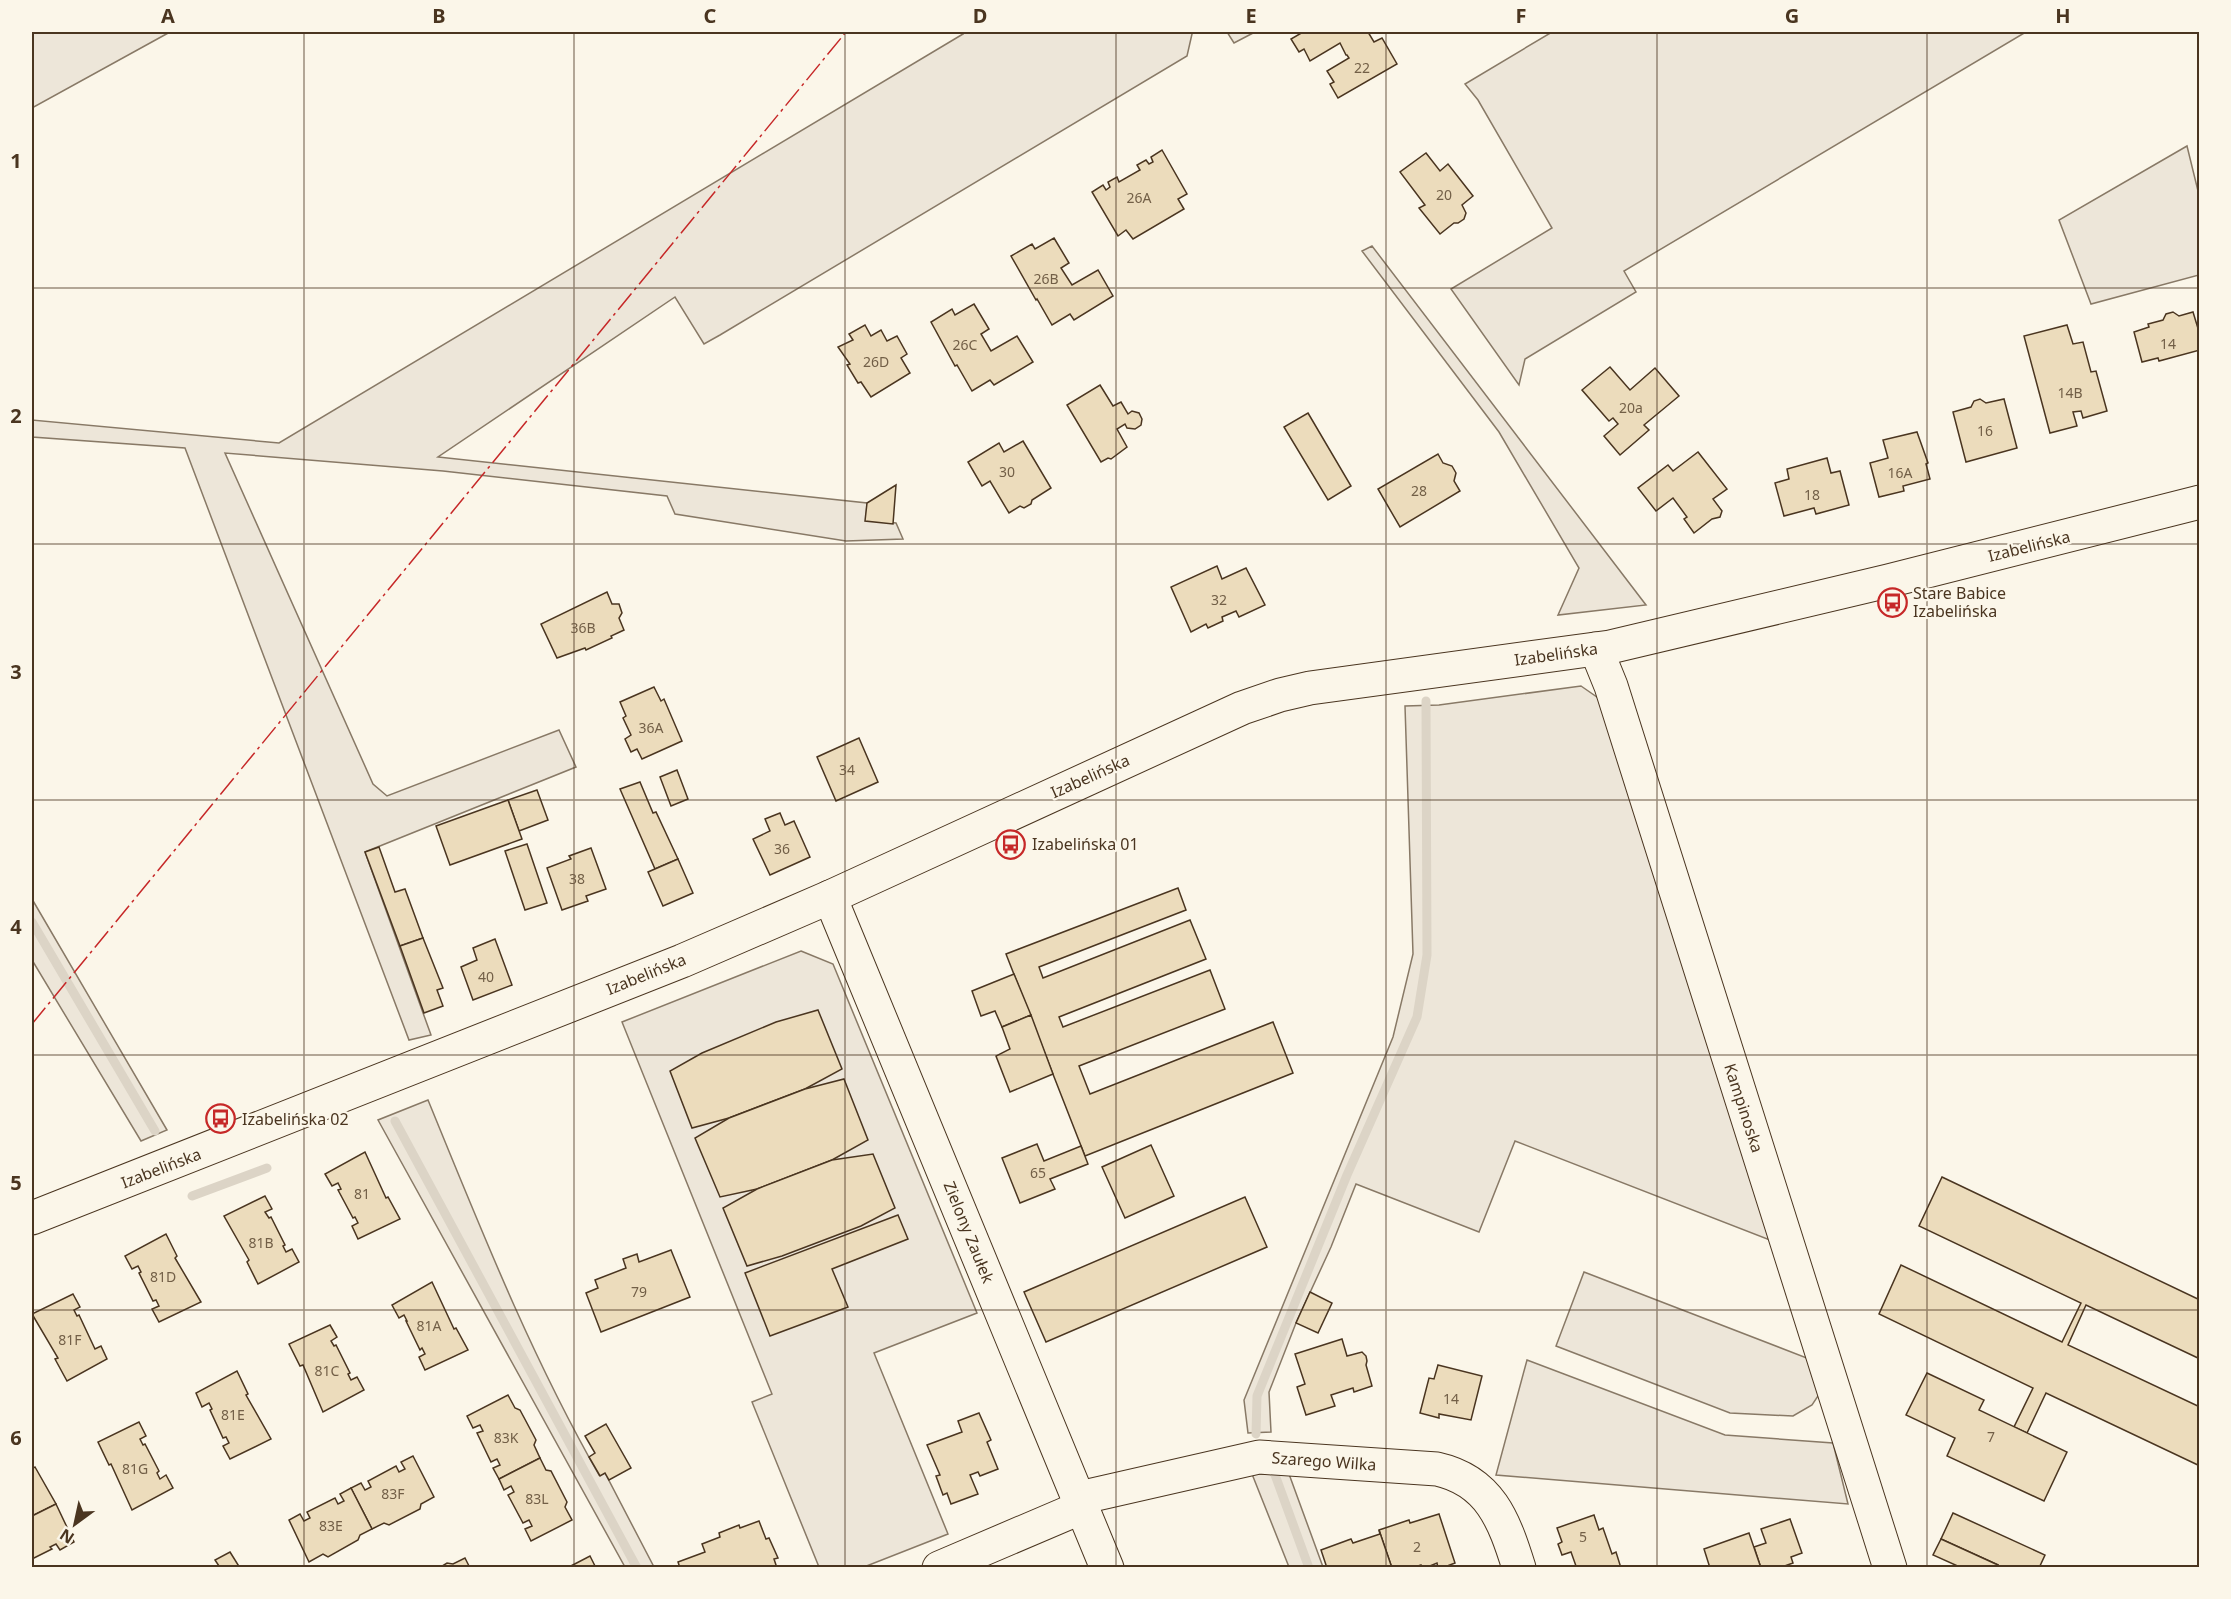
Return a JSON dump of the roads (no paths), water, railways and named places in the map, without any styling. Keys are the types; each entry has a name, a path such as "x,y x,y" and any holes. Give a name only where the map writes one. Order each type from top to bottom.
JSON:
{"street":[{"name":"Izabelińska","path":"32,1218 682,961 830,897 1231,712 1280,695 1310,688 1610,647 1888,581 2199,502"},
{"name":"Kampinoska","path":"1596,649 1611,686 1890,1568"},
{"name":"Zielony Zaułek","path":"830,897 1107,1568"},
{"name":"Szarego Wilka","path":"939,1568 1080,1503 1259,1457 1437,1469 1454,1473 1475,1485 1490,1500 1510,1539 1519,1568"}],"waterway":[{"path":"1256,1434 1257,1396 1347,1175 1417,1017 1427,955 1426,701"},
{"path":"32,922 155,1131"},
{"path":"395,1121 637,1568"},
{"path":"192,1196 267,1168"},
{"path":"1274,1472 1309,1568"}],"place":[{"name":"Stare Babice Izabelińska","path":"1892,602"},
{"name":"Izabelińska 01","path":"1011,844"},
{"name":"Izabelińska 02","path":"221,1119"}]}
